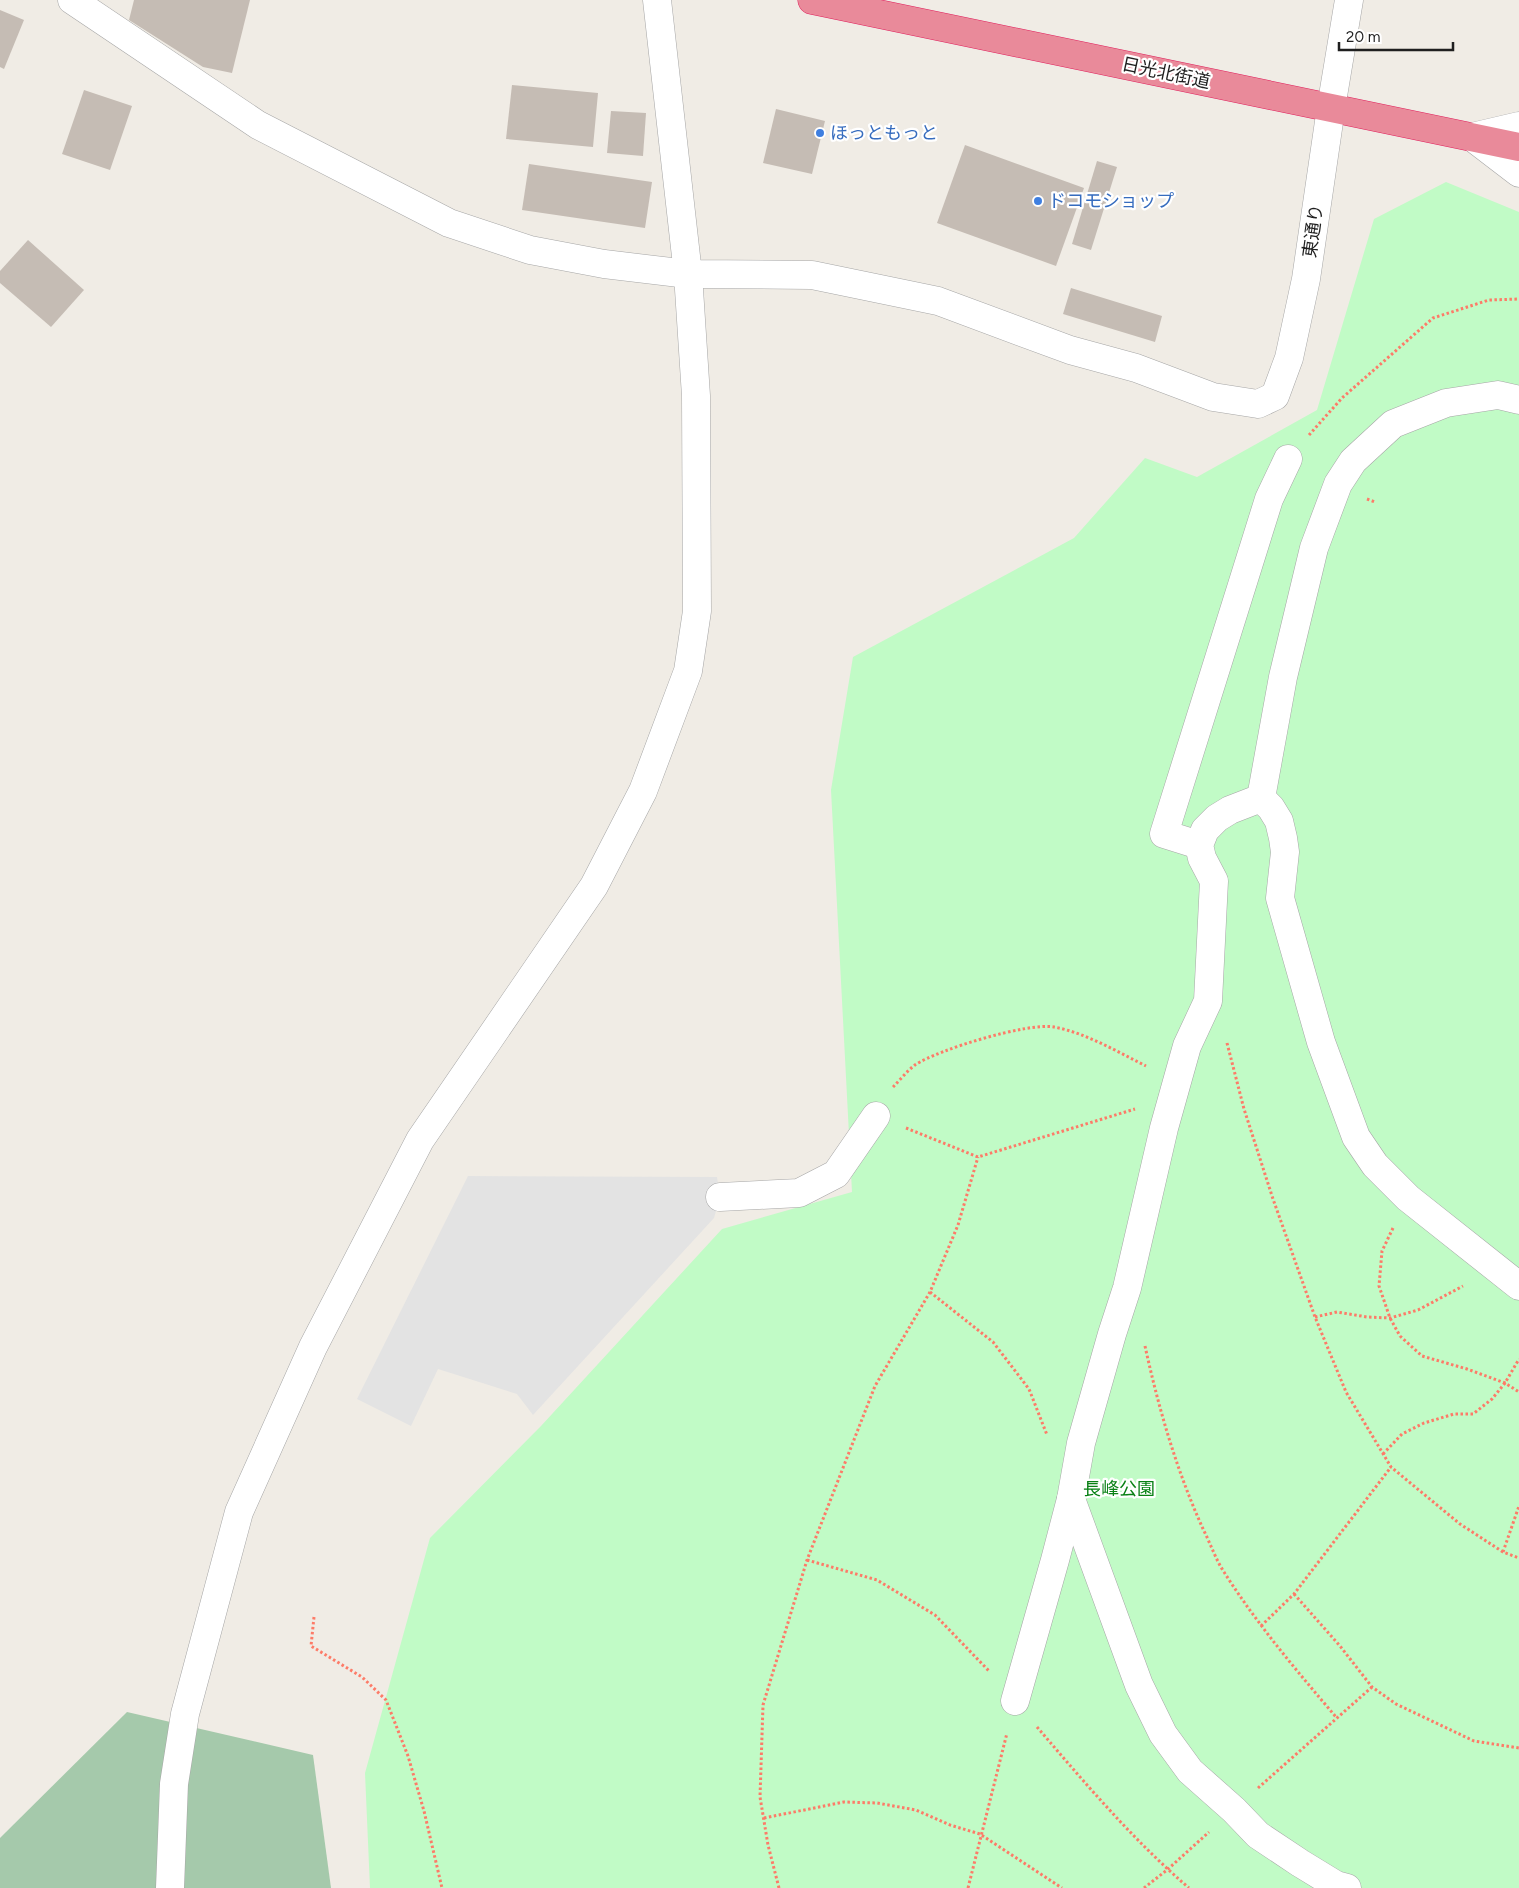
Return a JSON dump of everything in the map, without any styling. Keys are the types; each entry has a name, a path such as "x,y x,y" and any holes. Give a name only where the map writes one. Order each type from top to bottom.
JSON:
{"highway":[{"name":"日光北街道","path":"812,0 1519,147"}],"street":[{"name":"東通り","path":"72,0 258,125 449,223 530,250 604,264 688,274 812,275 938,301 1070,350 1136,368 1213,397 1258,404 1275,396 1289,358 1306,279 1349,0"},
{"path":"170,1888 174,1784 185,1714 239,1512 314,1347 420,1140 594,886 643,791 688,671 698,611 696,396 688,274 657,0"},
{"path":"1472,137 1519,126"},
{"path":"1472,137 1519,173"},
{"path":"1262,798 1283,677 1314,548 1338,484 1353,461 1393,424 1446,403 1498,395 1519,400"},
{"path":"1199,845 1164,834 1269,499 1288,459"},
{"path":"1015,1701 1071,1499 1081,1443 1127,1288 1164,1128 1187,1046 1208,1001 1214,881 1202,858 1199,845 1205,830 1217,818 1230,810 1262,798"},
{"path":"1262,798 1279,821 1285,852 1280,898 1321,1042 1356,1137 1374,1165 1408,1198 1519,1286"},
{"path":"720,1197 799,1193 836,1174 876,1116"},
{"path":"1071,1499 1139,1685 1163,1734 1190,1771 1234,1810 1258,1835 1307,1868 1336,1885 1347,1888"}],"path":[{"path":"1288,459 1342,398 1433,318 1489,300 1519,299"},
{"path":"1208,1001 1226,1037 1246,1118 1273,1199 1315,1316 1346,1392 1391,1467 1460,1524 1503,1552 1519,1558"},
{"path":"1052,1027 1088,1037 1175,1089 1116,1116 978,1157 876,1116 891,1089 915,1065 944,1052 1010,1030 1052,1027"},
{"path":"779,1888 768,1845 760,1797 763,1705 807,1560 875,1386 930,1292 958,1225 978,1157"},
{"path":"1408,1198 1382,1251 1379,1286 1390,1318 1400,1336 1422,1356 1467,1369 1505,1383 1519,1392"},
{"path":"1315,1316 1337,1312 1367,1317 1390,1318 1418,1310 1454,1292 1494,1266"},
{"path":"930,1292 993,1342 1029,1389 1047,1435"},
{"path":"1144,1343 1168,1440 1189,1498 1223,1571 1261,1626 1336,1717"},
{"path":"1383,1454 1402,1434 1424,1423 1454,1414 1473,1414 1492,1399 1505,1383 1519,1359"},
{"path":"1261,1626 1294,1594 1391,1467"},
{"path":"1503,1552 1519,1506"},
{"path":"1294,1594 1340,1646 1372,1687 1396,1704 1474,1741 1519,1748"},
{"path":"314,1617 311,1646 362,1678 386,1700 408,1756 424,1811 442,1888"},
{"path":"968,1888 980,1834 1015,1701"},
{"path":"764,1818 844,1802 877,1804 916,1810 950,1825 980,1834 1062,1888"}],"green space":[{"name":"長峰公園","path":"1446,182 1519,212 1519,1888 370,1888 365,1773 430,1538 541,1426 722,1229 852,1192 831,790 853,657 1074,538 1145,458 1197,477 1317,410 1374,219"},
{"path":"127,1712 313,1755 331,1888 0,1888 0,1838"}],"shaded area":[{"path":"468,1176 717,1177 720,1197 714,1218 533,1415 517,1394 438,1369 411,1426 357,1399"}],"building":[{"path":"134,0 250,0 232,73 203,67 129,20"},
{"path":"0,10 24,20 4,69 0,67"},
{"path":"512,85 598,93 593,147 506,139"},
{"path":"84,90 132,106 110,170 62,154"},
{"path":"776,109 825,121 812,174 763,163"},
{"path":"611,111 646,113 643,156 607,153"},
{"path":"965,145 1084,188 1056,266 937,223"},
{"path":"1097,161 1117,167 1091,250 1072,244"},
{"path":"529,164 652,182 645,228 522,210"},
{"path":"28,240 84,290 51,327 0,283 0,271"},
{"path":"1071,288 1162,316 1155,342 1063,314"}],"place":[{"name":"ほっともっと","path":"820,133"},
{"name":"ドコモショップ","path":"1038,201"}]}
